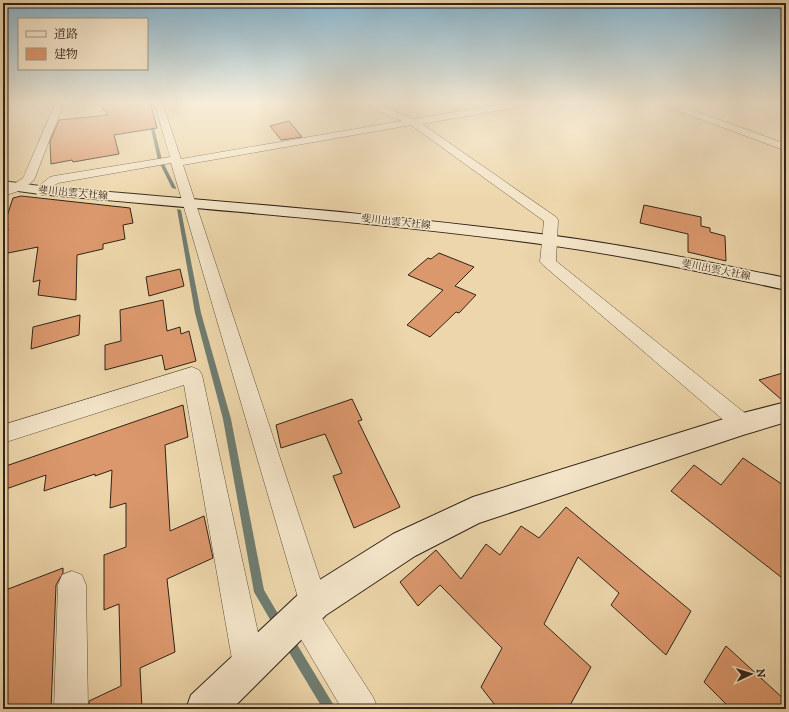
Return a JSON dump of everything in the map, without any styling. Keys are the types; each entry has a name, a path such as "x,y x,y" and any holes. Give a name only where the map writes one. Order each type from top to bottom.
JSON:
{"main road":[{"name":"斐川出雲大社線","path":"11,186 40,190 189,202 418,224 550,240 701,266 786,284"},
{"path":"205,709 308,609 404,545 473,511 743,424 786,412"}],"street":[{"path":"3,192 11,186 28,180 46,135"},
{"path":"168,135 308,609 361,709"},
{"path":"40,190 54,180 333,135"},
{"path":"432,135 551,220 548,262 743,424"},
{"path":"752,135 786,148"},
{"path":"3,434 192,375 249,665"},
{"path":"71,709 72,585"}],"building":[{"path":"52,135 114,135 119,154 73,162 72,160 51,164 50,141"},
{"path":"277,135 301,135 302,137 281,140"},
{"path":"21,196 130,208 133,223 123,225 125,239 103,244 103,249 77,255 76,300 38,295 40,280 33,282 38,247 3,254 8,229 6,229 8,224 4,225 13,198"},
{"path":"644,205 701,217 701,226 710,228 710,232 725,236 726,261 688,252 688,234 640,223"},
{"path":"439,253 474,267 455,286 476,295 459,313 456,312 430,337 407,325 443,290 408,275 428,258 431,259"},
{"path":"180,269 184,286 149,296 146,277"},
{"path":"163,300 167,331 180,327 181,334 189,331 196,361 165,370 162,355 105,370 105,345 121,341 120,310"},
{"path":"80,315 79,335 31,349 33,327"},
{"path":"786,372 786,401 783,401 759,380"},
{"path":"352,399 362,420 358,421 400,507 354,528 333,476 342,473 325,434 281,448 276,425"},
{"path":"183,405 188,437 165,445 170,531 204,516 213,558 167,579 175,652 140,668 142,709 89,709 89,701 121,686 119,604 104,610 104,555 126,547 126,503 110,508 112,470 44,491 46,475 3,490 3,467"},
{"path":"743,458 786,487 786,581 671,491 694,465 721,485"},
{"path":"566,507 691,611 666,655 611,605 619,593 578,557 544,624 591,667 568,709 498,709 481,687 502,648 440,585 418,606 400,582 436,550 461,579 486,544 500,555 521,526 539,538"},
{"path":"63,568 63,573 56,585 51,709 3,709 3,591"},
{"path":"726,646 786,701 786,709 731,709 704,682"}],"waterway":[{"path":"154,135 160,160 174,188"},
{"path":"179,210 198,313 227,419 259,592 279,624"},
{"path":"288,640 330,709"}]}
